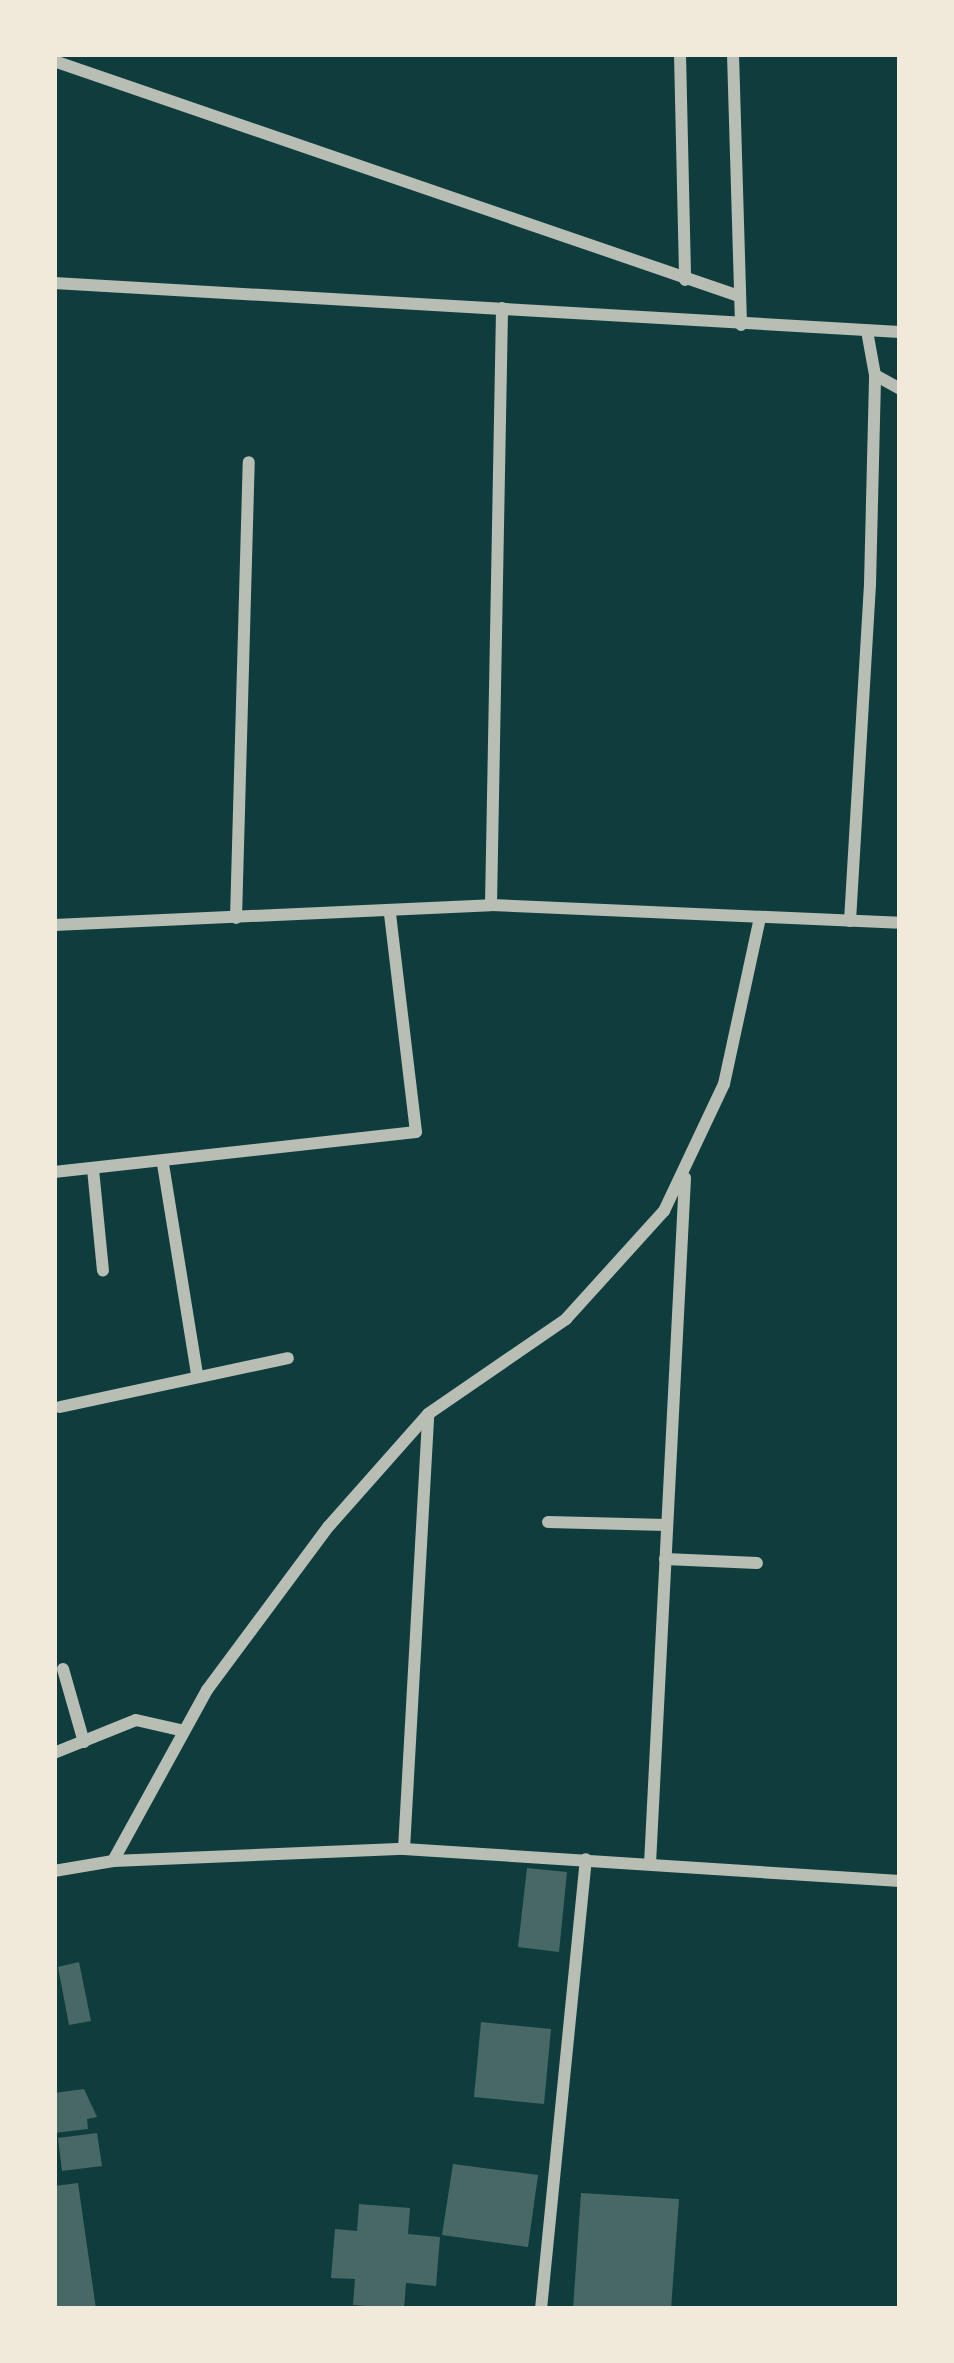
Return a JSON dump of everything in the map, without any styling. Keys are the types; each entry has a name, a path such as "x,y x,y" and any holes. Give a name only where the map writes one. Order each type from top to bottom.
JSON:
{"street":[{"path":"680,54 685,280"},
{"path":"733,54 741,325"},
{"path":"54,61 739,296"},
{"path":"54,283 900,332"},
{"path":"491,905 502,308"},
{"path":"850,921 875,375 867,331"},
{"path":"875,375 900,389"},
{"path":"236,917 249,462"},
{"path":"54,925 390,914 491,905 900,923"},
{"path":"54,1172 416,1132 390,914"},
{"path":"113,1861 184,1730 329,1526 428,1414 599,1290 664,1211 724,1084 760,917"},
{"path":"163,1163 197,1374"},
{"path":"93,1169 104,1271"},
{"path":"650,1864 685,1170"},
{"path":"60,1407 288,1358"},
{"path":"404,1849 428,1414"},
{"path":"548,1522 667,1525"},
{"path":"665,1559 757,1563"},
{"path":"63,1669 84,1742"},
{"path":"54,1753 153,1718 184,1730"},
{"path":"54,1871 113,1861 404,1849 900,1881"},
{"path":"541,2309 586,1859"}],"building":[{"path":"527,1868 567,1872 559,1952 518,1947"},
{"path":"79,1962 91,2021 69,2025 58,1967"},
{"path":"481,2022 551,2029 544,2104 474,2097"},
{"path":"84,2089 97,2117 87,2119 88,2129 54,2133 54,2093"},
{"path":"97,2133 102,2166 62,2171 58,2138"},
{"path":"453,2164 538,2175 528,2247 442,2235"},
{"path":"78,2183 96,2309 56,2309 54,2186"},
{"path":"581,2193 679,2199 671,2309 573,2309"},
{"path":"359,2204 410,2208 408,2234 440,2237 436,2286 406,2283 404,2309 353,2305 355,2279 331,2278 335,2229 357,2231"}]}
